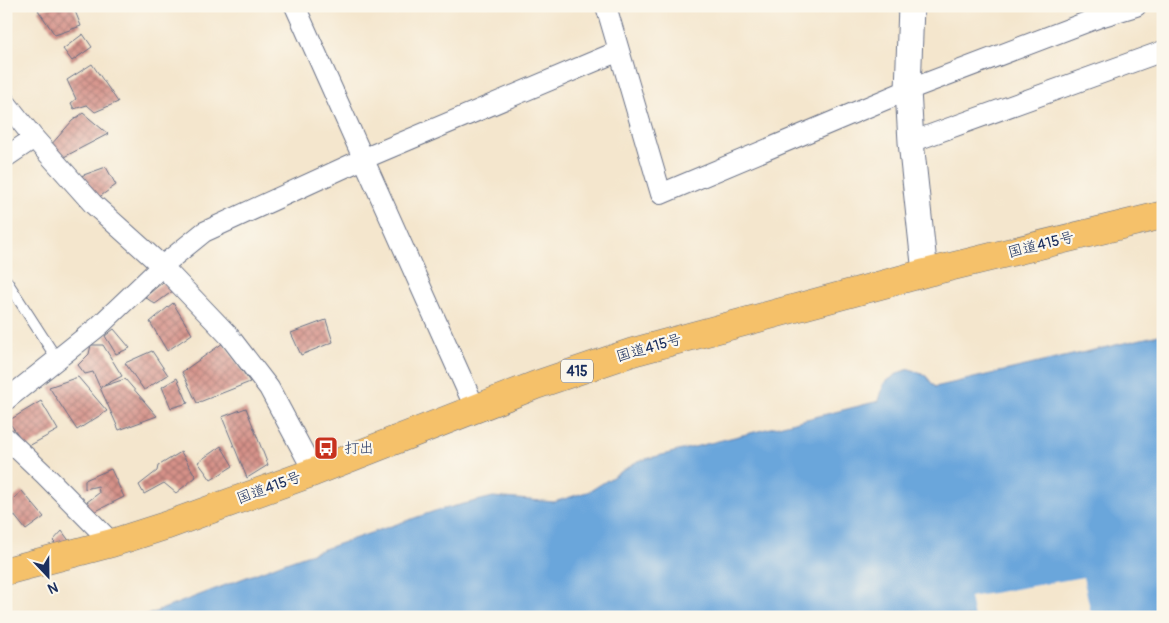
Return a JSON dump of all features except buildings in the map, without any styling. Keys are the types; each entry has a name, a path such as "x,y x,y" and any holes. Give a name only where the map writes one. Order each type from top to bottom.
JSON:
{"highway":[{"name":"国道415号","path":"6,571 112,543 174,522 314,472 536,385 634,352 925,273 1163,215"}],"street":[{"path":"296,6 475,408"},
{"path":"606,6 661,194 908,90 1100,17 1136,6"},
{"path":"912,6 908,90 911,142 925,273"},
{"path":"6,400 99,326 162,266 204,232 363,159 619,50"},
{"path":"911,142 1163,51"},
{"path":"6,103 34,138 93,204 162,266 229,336 269,388 314,472"},
{"path":"6,157 34,138"},
{"path":"6,438 112,543"}],"lane":[{"path":"6,280 57,359"}],"water":[{"path":"1163,334 1163,617 142,617 286,562 435,511 493,497 554,502 590,491 638,461 879,401 884,383 900,372 910,369 926,376 935,387"}],"pier":[{"path":"1083,577 1091,613 1060,617 974,617 970,597"}],"place":[{"name":"打出","path":"326,448"}]}
